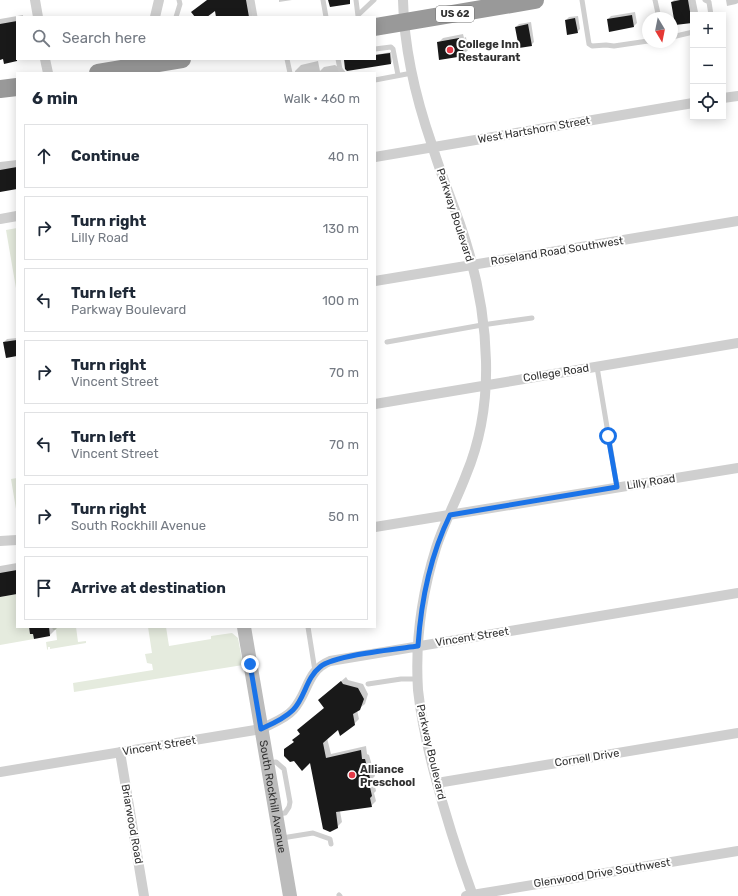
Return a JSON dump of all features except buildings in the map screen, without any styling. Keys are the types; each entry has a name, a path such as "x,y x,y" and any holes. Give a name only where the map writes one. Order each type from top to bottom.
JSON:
{"highway":[{"name":"US 62","path":"376,27 535,0"},
{"path":"105,72 177,60"},
{"path":"0,89 16,86"}],"street":[{"path":"35,0 38,16"},
{"path":"155,16 159,0"},
{"name":"Parkway Boulevard","path":"403,0 403,23 412,73 425,126 461,225 472,265 482,325 486,361 486,385 482,419 473,455 437,546 422,604 418,646 418,679 424,728 437,783 471,896"},
{"path":"45,60 48,72"},
{"path":"726,98 738,96"},
{"name":"West Hartshorn Street","path":"376,157 690,104"},
{"path":"0,219 16,216"},
{"name":"Roseland Road Southwest","path":"376,281 738,221"},
{"name":"College Road","path":"376,404 738,343"},
{"name":"Lilly Road","path":"376,527 738,468"},
{"path":"0,541 16,540"},
{"name":"Vincent Street","path":"0,772 261,729 282,719 293,710 315,671 330,661 738,593"},
{"name":"South Rockhill Avenue","path":"244,628 290,896"},
{"name":"Cornell Drive","path":"437,783 738,734"},
{"name":"Briarwood Road","path":"120,752 144,896"},
{"name":"Glenwood Drive Southwest","path":"471,896 738,851"}],"lane":[{"path":"176,16 180,4 179,0"},
{"path":"252,0 256,16"},
{"path":"323,0 326,16"},
{"path":"356,0 358,16"},
{"path":"358,16 374,0"},
{"path":"582,0 589,44 592,46 614,46 642,42"},
{"path":"656,0 657,12"},
{"path":"693,0 695,12"},
{"path":"704,0 709,2 711,12"},
{"path":"678,36 690,33"},
{"path":"376,49 391,47 393,49 398,76"},
{"path":"287,60 290,72"},
{"path":"338,60 342,72"},
{"path":"376,80 412,73"},
{"path":"388,342 482,325 532,318"},
{"path":"597,367 617,487"},
{"path":"308,628 315,671"},
{"path":"368,684 401,679 418,679"},
{"path":"280,839 313,833 330,839 331,844"}],"shaded area":[{"path":"16,228 16,288 6,230"},
{"path":"16,478 16,509 11,479"},
{"path":"16,594 16,628 29,628 30,634 33,634 34,639 0,645 0,597"},
{"path":"52,628 76,628 78,642 86,641 86,643 50,649 50,647 48,647 48,650 46,642 57,640 56,630 53,630"},
{"path":"148,628 166,628 169,646 211,639 211,636 232,633 238,638 243,665 74,692 73,683 153,670 152,664 147,663 145,654 152,653"}],"place":[{"name":"College Inn Restaurant","path":"450,50"},
{"name":"Alliance Preschool","path":"352,775"}],"route":[{"path":"250,664 261,729 282,719 293,710 308,681 320,666 330,661 344,658 418,646 422,604 428,578 443,528 450,515 617,487 608,436"}]}
